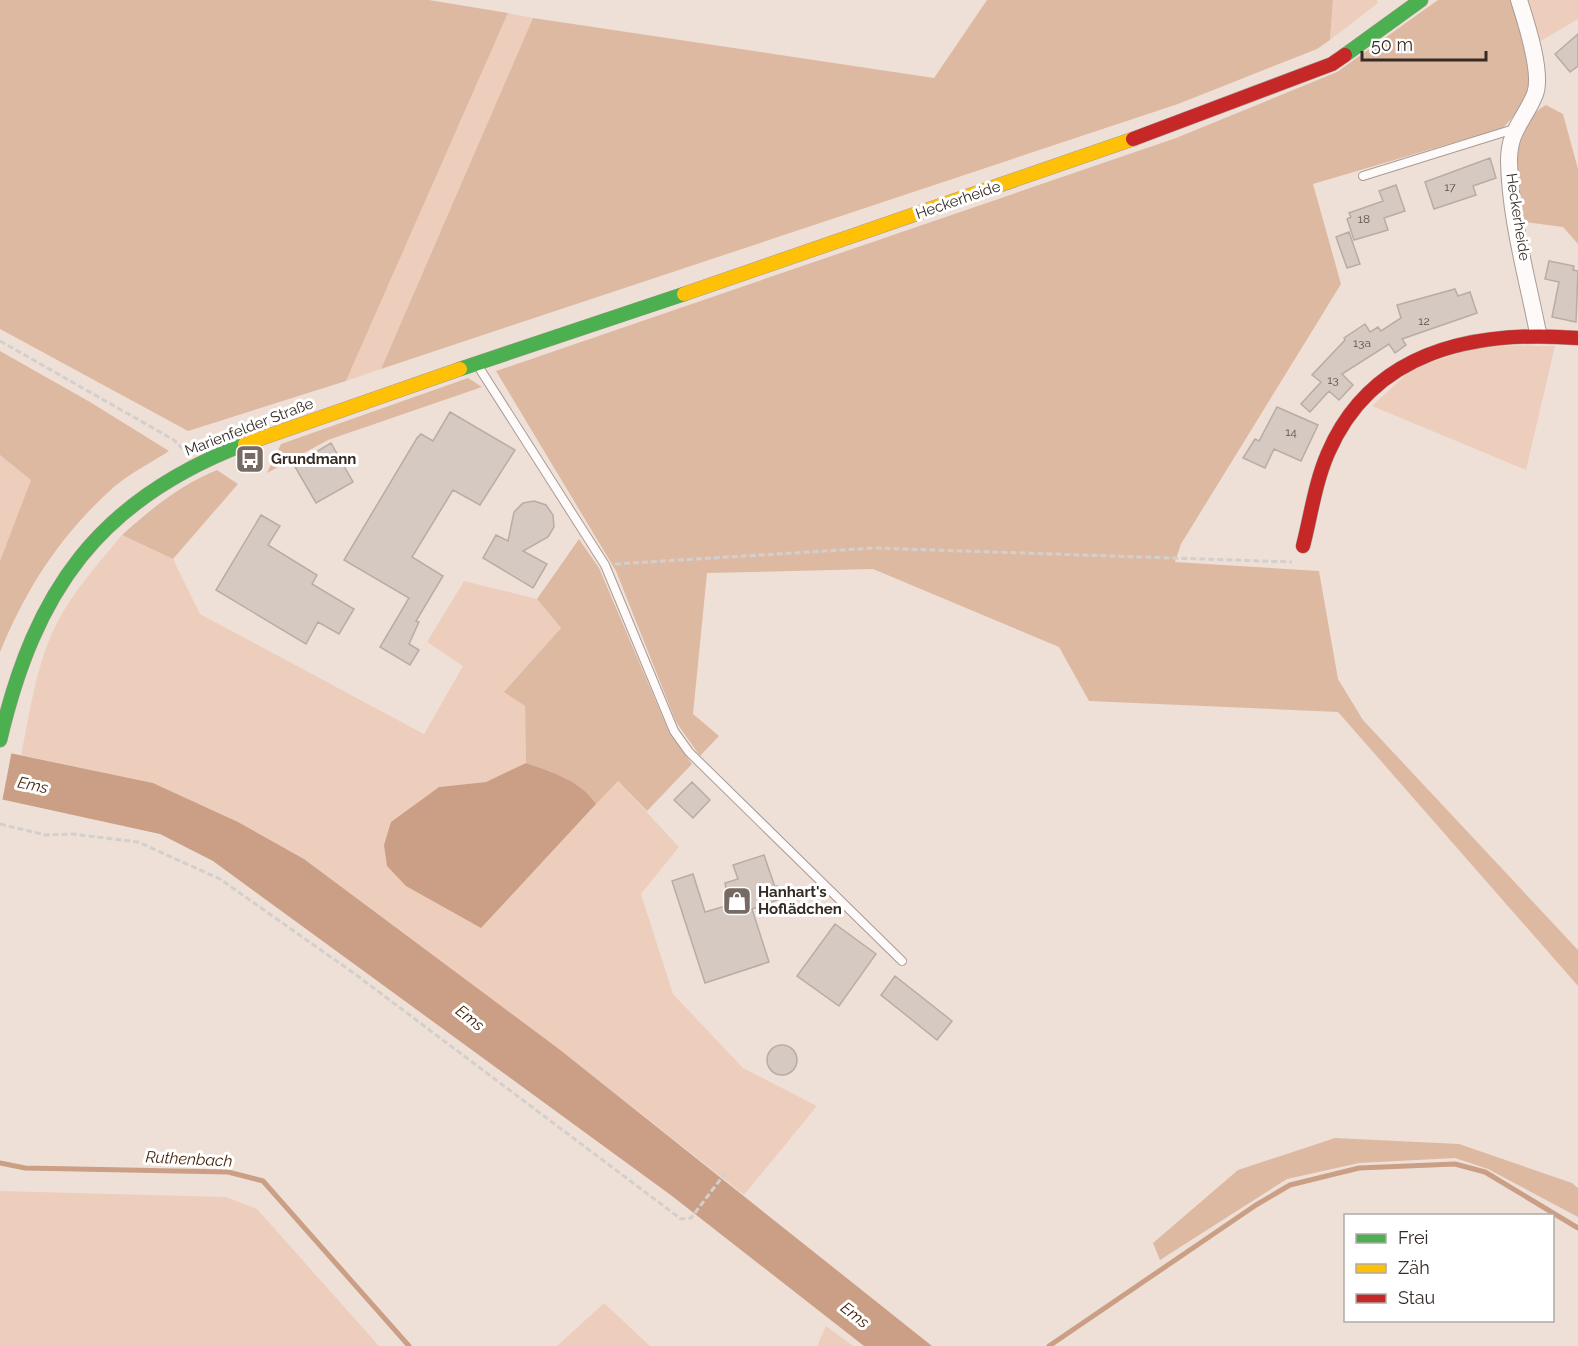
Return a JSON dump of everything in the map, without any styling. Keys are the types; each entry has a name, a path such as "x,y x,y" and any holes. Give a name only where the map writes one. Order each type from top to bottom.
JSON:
{"main road":[{"name":"Heckerheide","path":"477,364 1072,162 1309,73 1332,64 1421,0"},
{"path":"1303,546 1320,476 1334,440 1375,389 1407,363 1431,351 1480,338 1538,333 1578,338"},
{"name":"Marienfelder Straße","path":"0,738 23,652 39,614 57,585 106,527 134,502 166,480 218,454 477,364"}],"street":[{"name":"Heckerheide","path":"1519,0 1532,44 1536,82 1535,93 1514,129 1509,159 1513,197 1538,333"}],"lane":[{"path":"1363,176 1514,129"},
{"path":"477,364 605,565 674,731 694,759 902,961"}],"path":[{"path":"0,341 174,440 196,464"},
{"path":"605,565 874,548 1298,562 1303,546"},
{"path":"0,824 46,835 72,834 138,842 220,879 355,974 681,1219 691,1218 726,1172"}],"shaded area":[{"path":"0,0 429,0 508,13 346,381 188,431 0,329"},
{"path":"987,0 1333,0 1330,40 1317,49 1178,104 381,369 533,18 934,78"},
{"path":"1333,0 1377,0 1378,3 1330,40"},
{"path":"1438,0 1511,0 1524,37 1529,63 1528,89 1521,105 1503,128 1313,184 1341,284 1181,544 1175,562 1319,571 1338,679 1363,720 1578,950 1578,986 1338,712 1089,701 1059,647 873,569 707,573 693,714 719,736 700,756 676,722 616,571 496,371 1176,138 1337,72"},
{"path":"1528,0 1578,0 1578,19 1539,42"},
{"path":"508,13 533,18 381,369 346,381"},
{"path":"1546,105 1563,114 1578,169 1578,244 1563,227 1525,222 1522,210 1516,173 1519,149 1522,137 1533,116"},
{"path":"1481,345 1555,346 1526,470 1372,406 1412,369"},
{"path":"0,351 90,402 169,451 115,486 62,542 22,605 0,652 0,561 31,480 0,455"},
{"path":"468,378 482,387 328,440 267,473 281,444"},
{"path":"0,455 32,480 0,561"},
{"path":"217,470 238,484 173,559 122,535 166,498"},
{"path":"122,535 173,559 200,614 424,734 463,666 427,642 464,581 537,599 561,628 505,692 525,706 526,763 486,782 439,787 392,822 384,845 618,781 679,847 641,894 673,994 743,1068 817,1106 744,1195 559,1049 304,859 238,822 153,783 21,755 39,672 49,640 62,613 78,589"},
{"path":"579,539 599,568 669,732 692,764 647,811 618,781 596,804 574,783 526,763 525,706 504,692 561,628 537,599"},
{"path":"1335,1138 1459,1144 1572,1183 1578,1188 1578,1217 1488,1169 1455,1158 1359,1163 1287,1179 1160,1260 1153,1243 1238,1170"},
{"path":"0,1191 226,1197 257,1209 379,1346 0,1346"},
{"path":"604,1303 650,1346 557,1346"},
{"path":"826,1326 853,1346 817,1346"}],"water":[{"name":"Ems","path":"0,751 153,783 238,822 304,859 559,1049 932,1346 864,1346 672,1196 213,861 160,834 0,799"},
{"path":"526,763 574,783 596,804 481,928 406,886 387,866 384,845 391,822 439,787 486,782"}],"pier":[{"path":"0,748 12,750 2,802 0,802"}],"building":[{"path":"1578,34 1578,66 1570,72 1555,54"},
{"path":"1490,158 1496,178 1473,186 1476,195 1434,209 1425,182"},
{"path":"1396,185 1405,211 1384,218 1388,230 1354,240 1347,219 1351,217 1349,213 1383,201 1379,191"},
{"path":"1349,232 1360,264 1347,268 1336,237"},
{"path":"1549,261 1574,266 1573,270 1578,271 1576,322 1552,317 1559,282 1545,279"},
{"path":"1455,289 1458,296 1470,292 1477,313 1402,339 1406,345 1395,353 1389,344 1342,374 1353,385 1339,400 1329,391 1310,412 1301,404 1321,382 1312,375 1345,340 1344,338 1365,324 1370,332 1378,327 1381,331 1401,318 1397,305"},
{"path":"1277,407 1318,425 1301,461 1274,449 1265,468 1243,458 1255,439 1259,441"},
{"path":"450,412 515,450 480,505 453,490 412,557 443,576 416,621 419,622 409,644 419,650 410,665 380,647 409,598 344,560 417,438 421,434 433,441"},
{"path":"331,443 353,482 316,503 294,465"},
{"path":"534,501 546,505 553,515 554,527 548,537 523,551 547,564 533,588 483,558 496,535 508,541 514,512 523,503"},
{"path":"261,515 280,526 268,545 317,575 312,584 354,609 339,634 318,622 306,644 216,590"},
{"path":"692,782 710,800 693,818 674,800"},
{"path":"764,855 775,887 778,886 783,898 752,909 769,962 705,983 672,881 693,874 705,912 729,905 725,883 738,879 733,865"},
{"path":"835,924 876,954 839,1006 797,976"},
{"path":"895,976 952,1021 937,1040 881,995"},
{"path":"782,1045 792,1050 797,1060 792,1070 782,1075 772,1070 767,1060 772,1050"}],"waterway":[{"name":"Ruthenbach","path":"0,1163 25,1168 228,1172 263,1181 409,1346"},
{"path":"1049,1346 1256,1205 1290,1185 1359,1168 1455,1164 1485,1172 1578,1228"}],"traffic: fast":[{"path":"1345,55 1421,0"},
{"path":"460,369 684,294"},
{"path":"0,740 32,639 54,596 80,557 112,523 150,493 194,467 245,444"}],"traffic: slow":[{"path":"684,294 1133,139"},
{"path":"245,444 460,369"}],"traffic: jam":[{"path":"1133,139 1332,64 1345,55"},
{"path":"1303,546 1316,487 1328,453 1347,418 1372,390 1400,369 1432,354 1466,343 1540,336 1578,338"}],"place":[{"name":"Grundmann","path":"250,459"},
{"name":"Hanhart's Hoflädchen","path":"737,901"}]}
